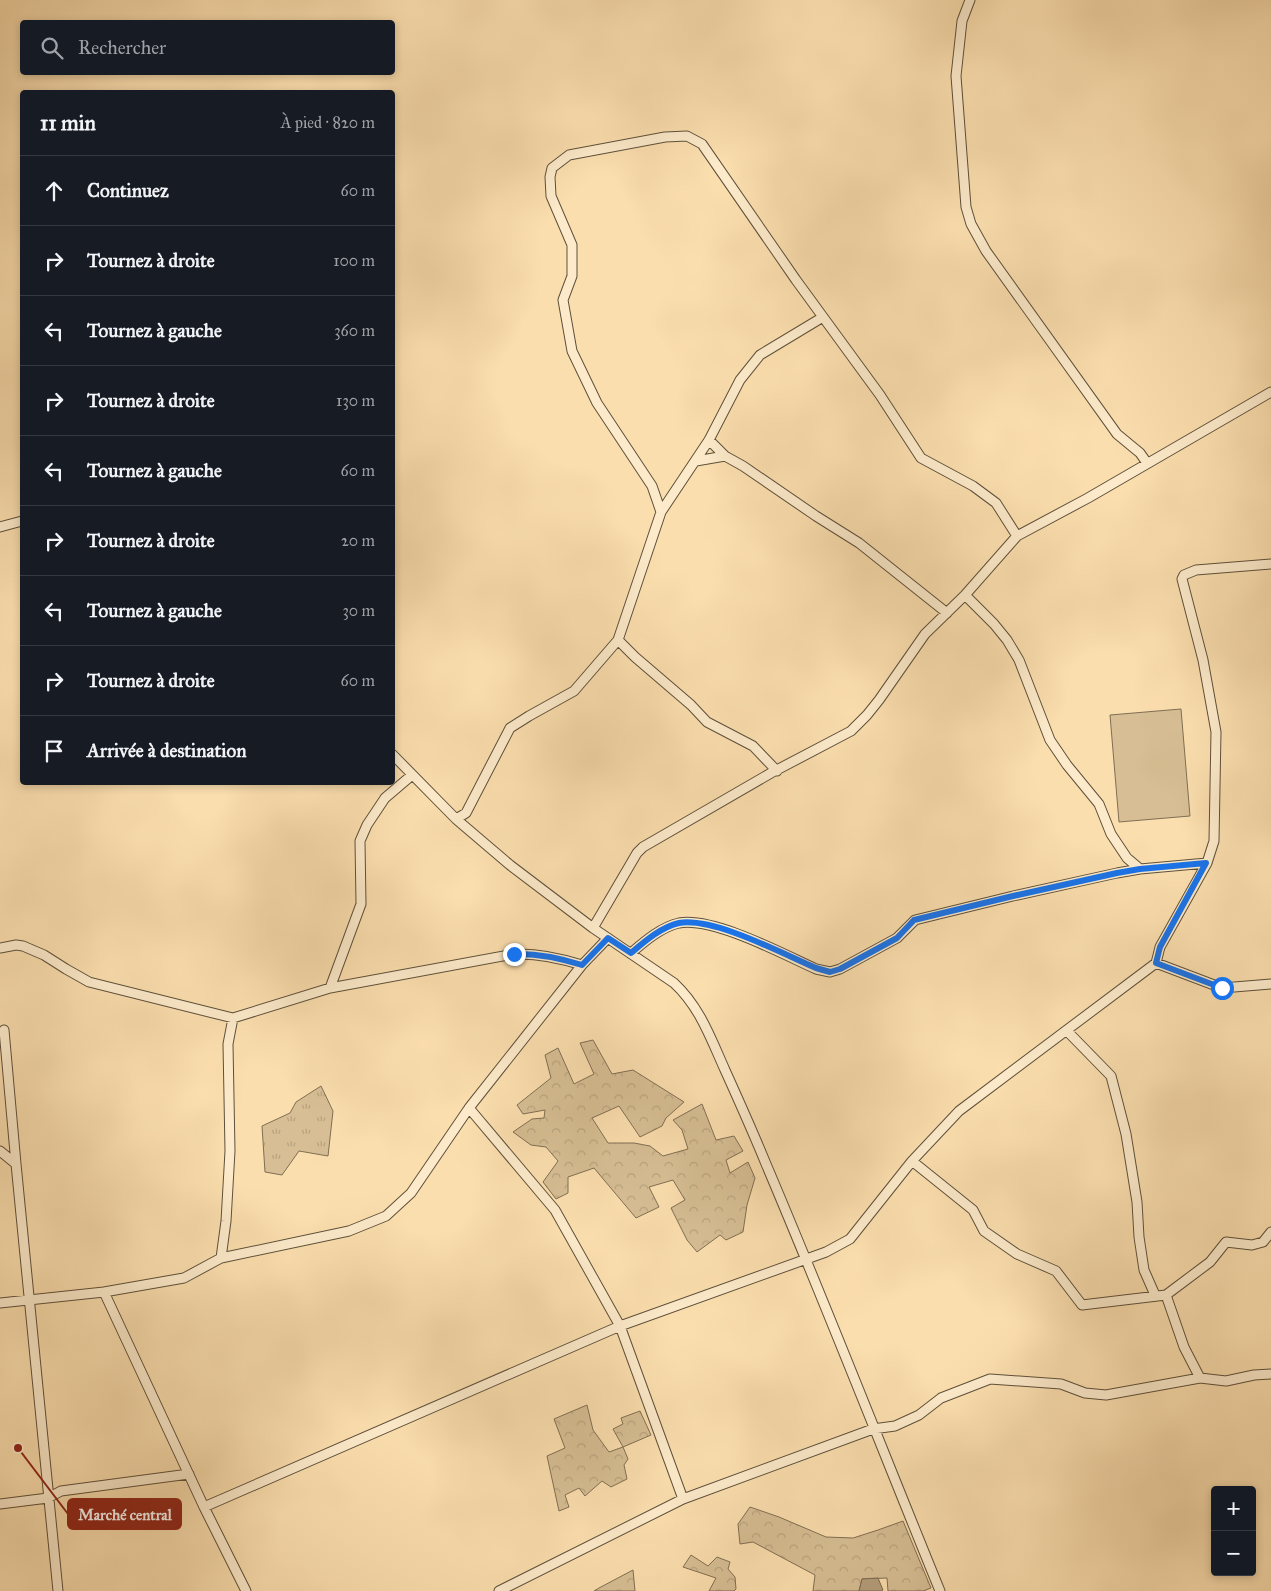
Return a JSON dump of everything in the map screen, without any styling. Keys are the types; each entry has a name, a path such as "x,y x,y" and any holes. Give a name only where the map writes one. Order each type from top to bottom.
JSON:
{"street":[{"path":"970,0 962,21 956,76 966,207 971,224 986,251 1117,434 1140,453 1147,463"},
{"path":"661,512 652,486 597,403 572,351 563,300 572,276 572,245 551,196 550,177 552,168 568,155 665,137 687,136 702,144 880,395 921,458 973,486 996,503 1017,536"},
{"path":"456,819 466,813 510,728 574,691 618,640 661,512 709,440 740,380 760,355 823,316"},
{"path":"592,928 637,853 643,847 777,770 851,731 867,715 925,634 965,595 1017,536 1271,392"},
{"path":"709,440 725,456 859,543 947,613"},
{"path":"696,461 725,456"},
{"path":"0,527 20,522"},
{"path":"204,1507 620,1326 826,1252 850,1239 912,1161 959,1111 1156,963 1160,947 1206,863 1214,841 1216,732 1203,660 1182,579 1184,575 1196,570 1271,564"},
{"path":"965,595 1007,640 1018,660 1050,740 1067,765 1099,804 1111,834 1126,858 1140,869"},
{"path":"618,640 635,658 691,705 707,722 752,746 777,770"},
{"path":"395,757 456,819 592,928 631,953 679,988 700,1014 806,1258 873,1429 940,1591"},
{"path":"330,988 361,904 360,841 367,825 385,798 412,775"},
{"path":"631,953 649,938 670,926 691,923 706,924 729,931 816,968 830,972 840,969 897,938 914,920 1013,896 1140,869 1206,863"},
{"path":"0,1303 104,1292 184,1278 221,1258 349,1230 386,1216 412,1192 469,1108 582,965 608,938"},
{"path":"0,948 16,945 23,946 44,955 66,970 89,982 233,1018 330,988 514,954 526,953 559,957 582,965"},
{"path":"1156,963 1222,988 1266,986 1271,984"},
{"path":"221,1258 226,1221 230,1151 228,1044 233,1018"},
{"path":"4,1030 58,1591"},
{"path":"1067,1031 1111,1076 1126,1134 1137,1202 1144,1270 1155,1295"},
{"path":"469,1108 522,1172 542,1192 555,1210 620,1326 683,1499"},
{"path":"0,1150 16,1164"},
{"path":"912,1161 972,1210 984,1231 1017,1254 1056,1271 1082,1305 1166,1295 1210,1262 1226,1242 1252,1245 1263,1242 1271,1232"},
{"path":"104,1292 204,1507 246,1591"},
{"path":"1166,1295 1184,1347 1200,1378"},
{"path":"500,1591 683,1499 873,1429 894,1426 919,1415 941,1398 990,1379 1061,1384 1085,1393 1106,1395 1200,1378 1226,1381 1254,1375 1271,1374"},
{"path":"0,1504 48,1498 61,1491 190,1474"}],"green space":[{"path":"1181,709 1190,816 1119,822 1110,715"},
{"path":"593,1040 612,1074 633,1070 684,1102 666,1118 662,1126 640,1137 619,1106 592,1118 608,1143 634,1143 650,1146 663,1156 688,1149 682,1130 673,1120 702,1104 716,1140 734,1136 743,1151 726,1160 730,1173 748,1162 755,1178 747,1205 743,1232 726,1240 720,1235 697,1252 687,1240 671,1208 685,1200 673,1180 649,1187 659,1207 636,1218 594,1168 568,1177 568,1193 556,1199 543,1182 558,1161 546,1147 531,1145 513,1132 532,1119 544,1118 545,1110 523,1114 517,1105 551,1078 545,1055 558,1048 574,1084 594,1074 580,1043"},
{"path":"321,1086 333,1111 328,1156 299,1151 282,1175 265,1172 262,1126 290,1113 296,1102"},
{"path":"587,1405 593,1430 609,1452 623,1447 628,1459 624,1465 627,1479 611,1487 602,1481 585,1496 579,1488 565,1495 569,1507 559,1511 547,1456 565,1448 554,1419"},
{"path":"640,1411 651,1435 623,1447 613,1429 623,1424 621,1418"},
{"path":"750,1507 826,1537 853,1538 903,1521 931,1588 923,1591 888,1591 887,1578 862,1579 859,1591 813,1591 815,1575 753,1542 740,1544 738,1524"},
{"path":"691,1555 708,1566 717,1557 730,1562 728,1569 735,1577 736,1589 734,1591 709,1591 716,1578 683,1567"},
{"path":"633,1570 635,1591 594,1591 599,1588"}],"shaded area":[{"path":"878,1578 883,1590 859,1591 862,1579"}],"place":[{"name":"Marché central","path":"18,1448"}],"route":[{"path":"514,954 526,953 559,957 582,965 608,938 631,953 649,938 670,926 679,923 691,923 706,924 729,931 816,968 830,972 840,969 897,938 914,920 1117,873 1206,863 1160,947 1156,963 1222,988"}]}
